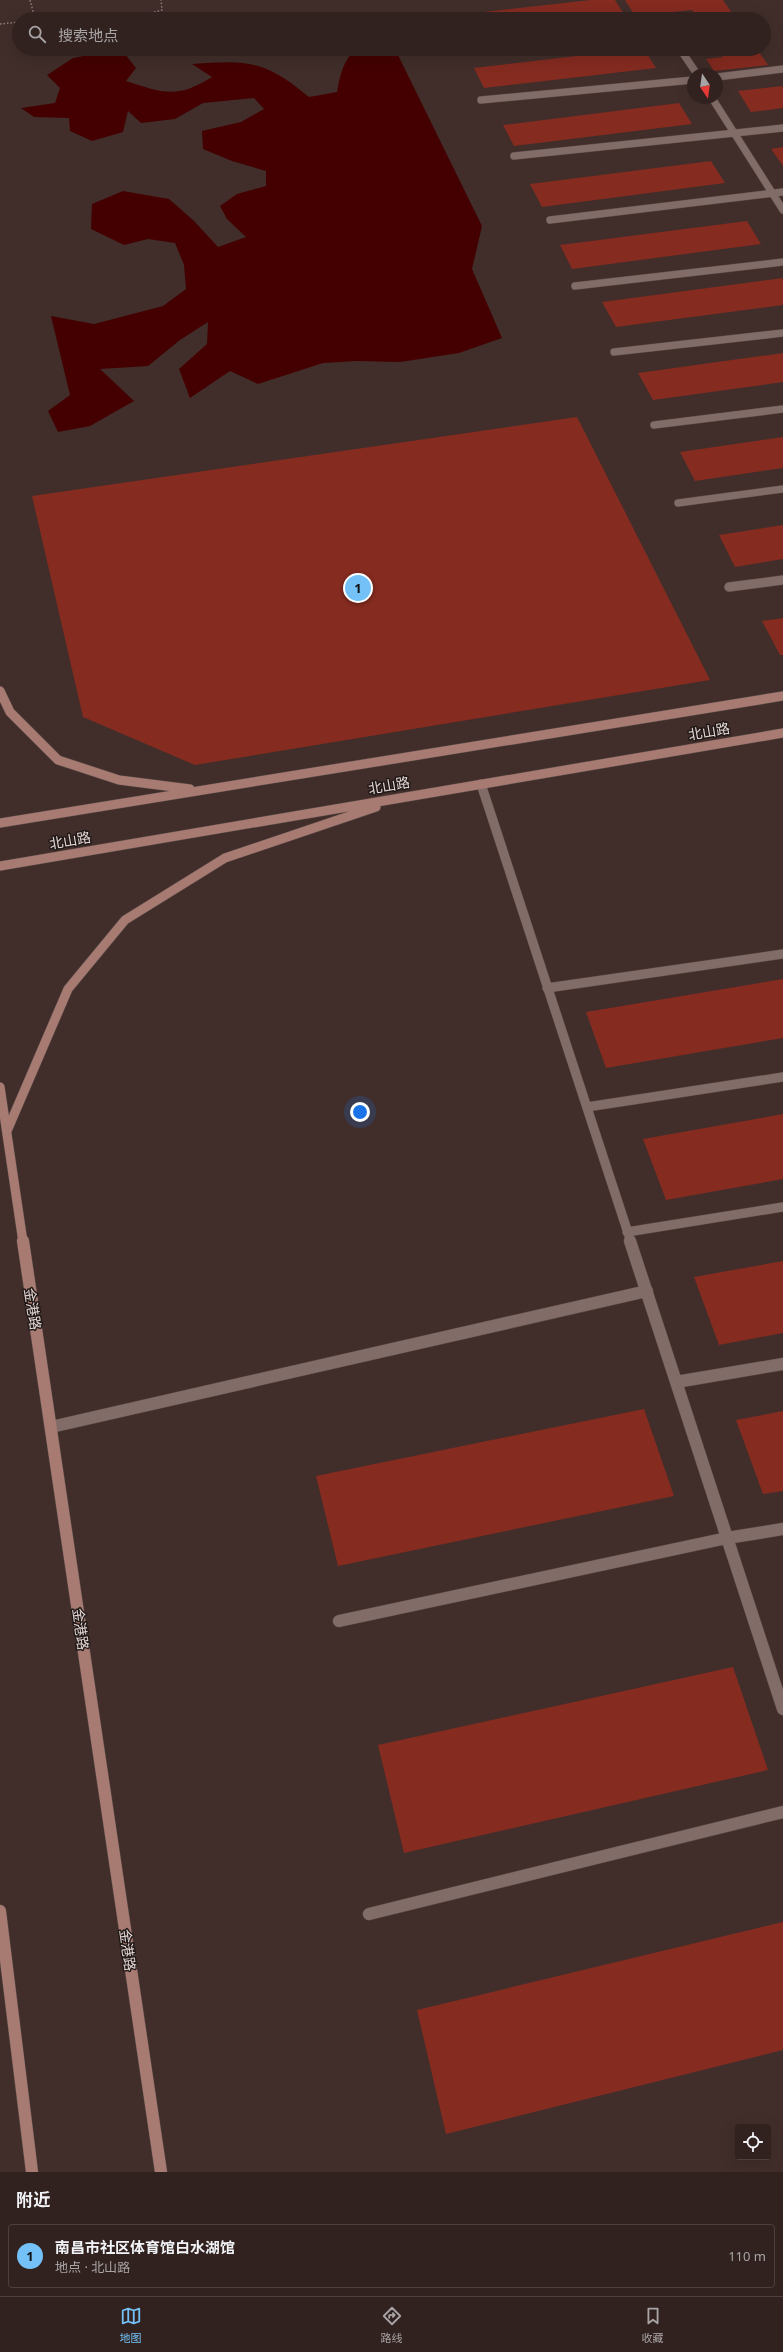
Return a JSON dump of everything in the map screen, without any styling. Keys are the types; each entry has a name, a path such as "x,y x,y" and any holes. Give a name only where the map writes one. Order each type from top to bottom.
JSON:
{"main road":[{"path":"0,691 10,712 58,760 119,780 202,790"},
{"name":"北山路","path":"0,823 783,696"},
{"name":"北山路","path":"0,866 783,733"},
{"path":"7,1132 68,989 124,920 225,858 405,797"},
{"name":"金港路","path":"0,1087 162,2172"},
{"path":"0,1911 32,2172"}],"lane":[{"path":"684,56 692,68"},
{"path":"723,76 783,69"},
{"path":"481,100 687,81"},
{"path":"716,104 783,210"},
{"path":"514,156 783,128"},
{"path":"550,220 783,192"},
{"path":"575,286 783,262"},
{"path":"614,352 783,333"},
{"path":"654,425 783,409"},
{"path":"678,503 783,489"},
{"path":"729,587 783,580"},
{"path":"481,784 783,1709"},
{"path":"547,988 783,954"},
{"path":"587,1107 783,1077"},
{"path":"627,1232 783,1207"},
{"path":"51,1427 646,1291"},
{"path":"676,1382 783,1364"},
{"path":"339,1620 727,1538 783,1529"},
{"path":"369,1914 783,1812"}],"path":[{"path":"30,0 33,12"},
{"path":"154,12 162,10 161,0"},
{"path":"0,24 12,23"}],"shaded area":[{"path":"84,56 127,56 136,68 126,81 150,89 170,92 189,89 212,77 192,64 228,62 255,65 280,76 309,97 337,92 339,80 350,56 398,56 482,226 472,269 502,338 459,353 400,362 356,361 323,363 258,384 230,371 190,398 179,369 207,344 208,322 180,340 148,366 100,369 134,401 90,426 58,432 48,411 70,395 51,316 94,324 163,306 186,289 184,265 175,243 148,239 124,245 91,229 92,204 123,191 169,199 194,221 218,247 246,237 227,219 220,206 237,194 266,186 266,171 232,161 203,149 202,131 241,122 264,109 254,98 203,103 175,119 141,123 128,111 123,132 92,141 70,131 69,118 34,117 21,108 55,103 60,88 47,75 73,58"}],"building":[{"path":"591,0 615,0 622,12 484,12"},
{"path":"625,0 723,0 731,12 693,12 692,10 673,12 632,12"},
{"path":"577,56 648,56 656,68 484,88 474,68"},
{"path":"722,56 762,56 768,65 723,70 723,68 712,68 706,59"},
{"path":"783,86 783,108 751,112 738,91"},
{"path":"679,103 692,124 514,146 503,125"},
{"path":"783,147 783,166 771,149"},
{"path":"711,161 725,183 542,207 530,184"},
{"path":"747,221 761,244 572,269 560,245"},
{"path":"783,278 783,305 616,327 602,302"},
{"path":"783,353 783,382 653,400 638,373"},
{"path":"577,417 710,680 195,765 83,717 32,496"},
{"path":"783,437 783,468 695,481 680,452"},
{"path":"783,525 783,559 735,567 719,535"},
{"path":"783,618 783,655 780,655 762,621"},
{"path":"783,979 783,1038 606,1068 586,1012"},
{"path":"783,1114 783,1179 666,1200 643,1139"},
{"path":"783,1261 783,1333 719,1345 694,1277"},
{"path":"644,1409 674,1496 338,1566 316,1476"},
{"path":"783,1411 783,1491 763,1494 736,1420"},
{"path":"733,1667 768,1770 404,1853 378,1745"},
{"path":"783,1922 783,2050 446,2134 417,2010"}],"place":[{"name":"南昌市社区体育馆白水湖馆","path":"358,588"}]}
